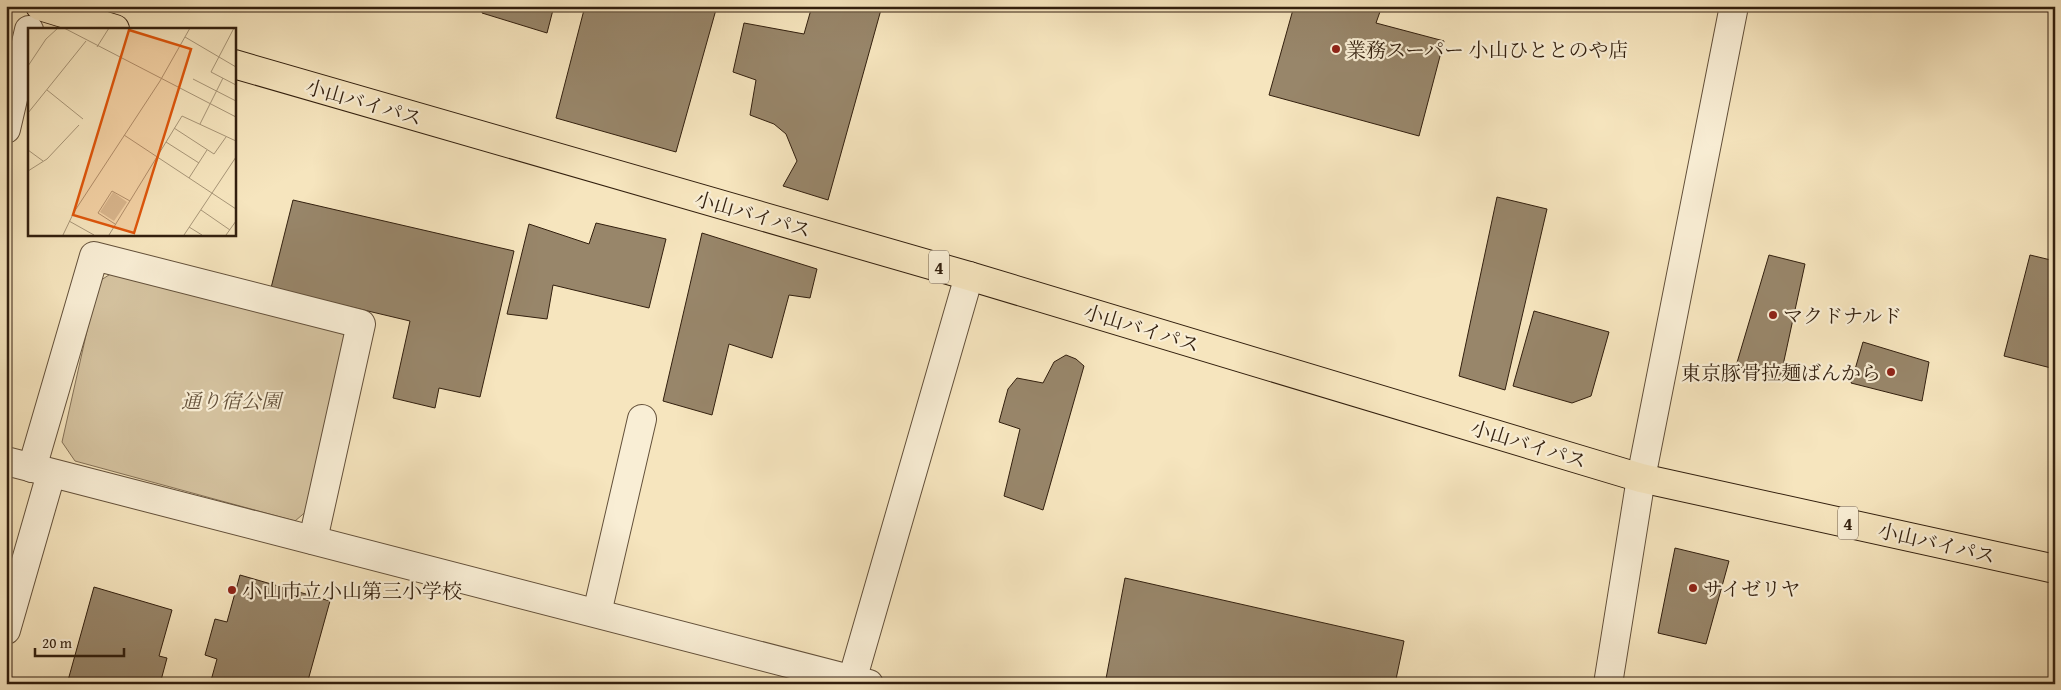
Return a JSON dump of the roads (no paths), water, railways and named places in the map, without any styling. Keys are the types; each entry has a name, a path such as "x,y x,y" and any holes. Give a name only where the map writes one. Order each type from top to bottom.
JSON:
{"highway":[{"path":"40,6 112,28"},
{"name":"小山バイパス","path":"235,64 970,276 1641,478 2055,570"}],"street":[{"path":"29,28 34,6"},
{"path":"1608,684 1641,478 1734,6"},
{"path":"6,129 28,34"},
{"path":"6,630 30,468 94,256 361,324 313,540"},
{"path":"30,468 857,682 970,276"},
{"path":"597,614 642,418"}],"place":[{"name":"業務スーパー 小山ひととのや店","path":"1336,49"},
{"name":"マクドナルド","path":"1773,315"},
{"name":"東京豚骨拉麺ばんから","path":"1891,372"},
{"name":"サイゼリヤ","path":"1693,588"},
{"name":"小山市立小山第三小学校","path":"232,590"}],"park label":[{"name":"通り宿公園","path":"231,400"}]}
